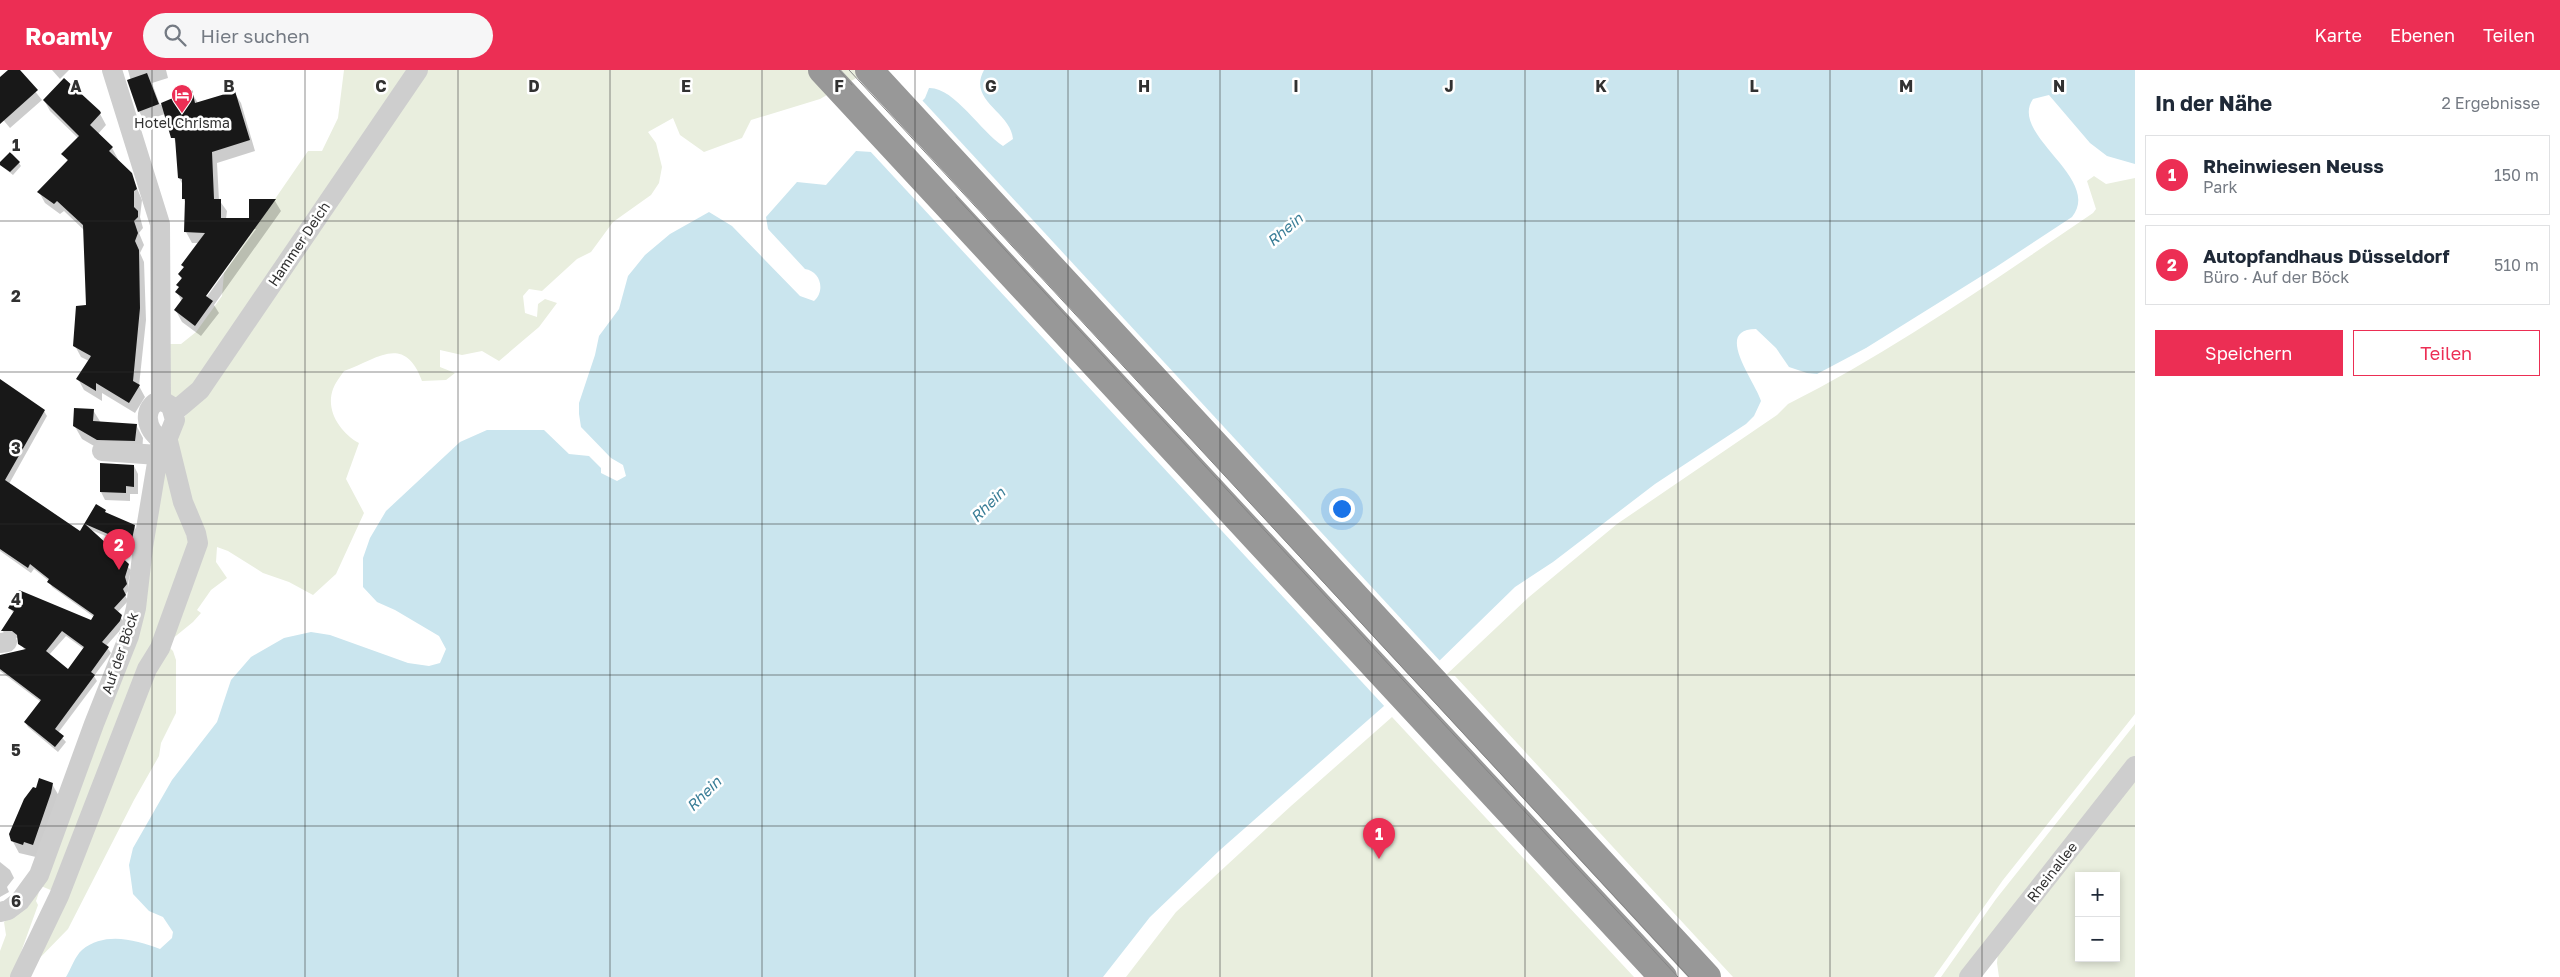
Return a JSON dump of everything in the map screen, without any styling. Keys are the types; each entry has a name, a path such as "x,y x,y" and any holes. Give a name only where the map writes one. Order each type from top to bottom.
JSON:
{"highway":[{"path":"822,70 1663,977"},
{"path":"869,70 1706,977"}],"street":[{"name":"Auf der Böck","path":"0,912 14,906 34,883 56,830 94,724 129,636 136,608 143,547 162,444 174,426 167,406 160,224 112,70"},
{"name":"Hammer Deich","path":"167,406 200,390 418,70"},
{"path":"20,977 59,896 147,669 160,648 198,544 196,533 162,444 152,431 147,415 151,406 167,406"},
{"path":"102,451 162,444"},
{"name":"Rheinallee","path":"1979,973 2135,766"}],"green space":[{"path":"344,70 408,70 185,399 168,396 168,344 181,344 196,332 222,296 224,273 308,151 322,151 338,118"},
{"path":"426,70 870,70 820,99 751,120 742,138 704,152 680,135 673,118 648,132 656,143 662,167 659,183 651,195 613,222 591,252 577,259 542,291 529,289 523,296 525,313 537,317 538,304 545,299 557,303 539,327 499,361 482,351 462,355 440,350 440,367 455,373 446,380 422,381 415,366 407,357 398,354 378,357 344,371 333,389 331,405 336,421 352,439 359,443 346,479 364,513 336,574 313,595 289,582 263,573 228,551 217,547 216,562 227,578 211,590 197,610 201,613 193,622 166,644 173,651 176,660 176,713 161,743 159,756 134,800 68,929 29,969 201,553 175,446 181,422"},
{"path":"2094,176 2106,184 2135,178 2135,714 2003,880 1934,977 1733,977 1455,676 1446,675 1529,597 1617,524 1777,415 1788,404 1905,338 2093,213 2096,209 2087,181"},
{"path":"164,458 191,551 53,891 41,886 128,650"},
{"path":"1392,717 1634,977 1126,977 1176,912 1291,806"},
{"path":"2135,724 2135,759 1965,977 1941,977 1996,899"},
{"path":"2135,774 2135,977 1999,977 1998,953"},
{"path":"39,892 36,901 38,905 12,977 0,977 0,951 6,935 4,922"}],"water":[{"name":"Rhein","path":"984,70 2135,70 2135,164 2107,156 2090,143 2049,95 2033,99 2029,113 2033,127 2067,172 2075,187 2078,202 2072,217 1866,348 1817,374 1789,367 1776,348 1756,329 1744,331 1738,337 1737,347 1740,358 1761,401 1754,416 1746,424 1655,484 1553,562 1515,587 1434,666 1384,706 1220,850 1150,917 1103,977 66,977 75,959 82,950 91,944 110,939 121,939 131,940 160,949 172,938 173,932 163,917 149,911 133,894 129,865 133,848 172,780 217,722 231,680 251,657 284,638 311,632 330,635 408,663 429,666 440,663 446,649 439,636 395,610 377,602 363,587 363,558 370,538 386,511 460,442 487,430 544,430 569,454 589,456 601,468 601,473 617,481 626,476 623,465 611,458 581,427 579,403 595,355 599,336 619,309 628,276 645,255 670,234 709,212 732,226 800,296 814,301 820,292 818,277 810,270 805,269 768,229 766,217 797,182 826,185 856,151 872,152 925,98 929,88 938,90 958,102 1003,146 1013,139 1005,121 991,106 981,90 980,81"}],"pier":[{"path":"921,99 1441,662 1436,668 1386,708 869,150"}],"building":[{"path":"8,70 20,70 38,90 0,124 0,77"},
{"path":"147,73 159,104 138,112 127,80"},
{"path":"64,78 100,111 101,113 90,125 113,147 109,151 132,173 137,189 134,191 134,207 138,211 138,217 134,221 138,233 135,241 139,250 140,308 133,381 140,385 129,403 96,383 96,391 76,379 91,356 73,346 76,306 86,305 83,225 57,201 54,204 37,192 68,160 61,154 79,136 43,100"},
{"path":"192,90 195,103 235,91 250,140 212,152 214,199 221,199 221,218 249,218 249,199 276,199 206,296 213,301 195,326 174,310 183,298 175,292 179,287 176,285 182,278 178,274 184,267 181,265 205,233 184,232 185,199 182,199 182,179 178,178 175,138 171,138 161,103"},
{"path":"10,152 20,162 10,172 0,165 0,162"},
{"path":"0,379 45,410 5,480 80,531 96,504 106,510 105,512 135,525 131,544 85,524 129,564 125,577 127,584 123,589 126,595 114,608 122,615 120,621 102,642 109,647 91,672 95,675 55,729 64,736 55,747 24,722 41,700 0,669 0,655 26,649 18,644 17,635 12,631 1,631 14,611 8,608 19,590 91,620 94,615 47,582 49,579 30,564 28,568 0,549","holes":["62,631 84,647 68,669 46,651"]},
{"path":"74,408 94,409 93,421 137,424 135,441 97,440 73,426"},
{"path":"100,463 134,465 134,487 126,486 126,493 100,492"},
{"path":"39,778 53,783 33,845 24,842 23,845 11,841 9,834 24,799 33,787 36,788"}],"tram line":[{"path":"839,70 852,85"},
{"path":"849,70 1689,977"},
{"path":"956,197 1678,977"}],"place":[{"name":"Hotel Chrisma","path":"182,114"},
{"name":"Autopfandhaus Düsseldorf","path":"119,570"},
{"name":"Rheinwiesen Neuss","path":"1379,859"}]}
